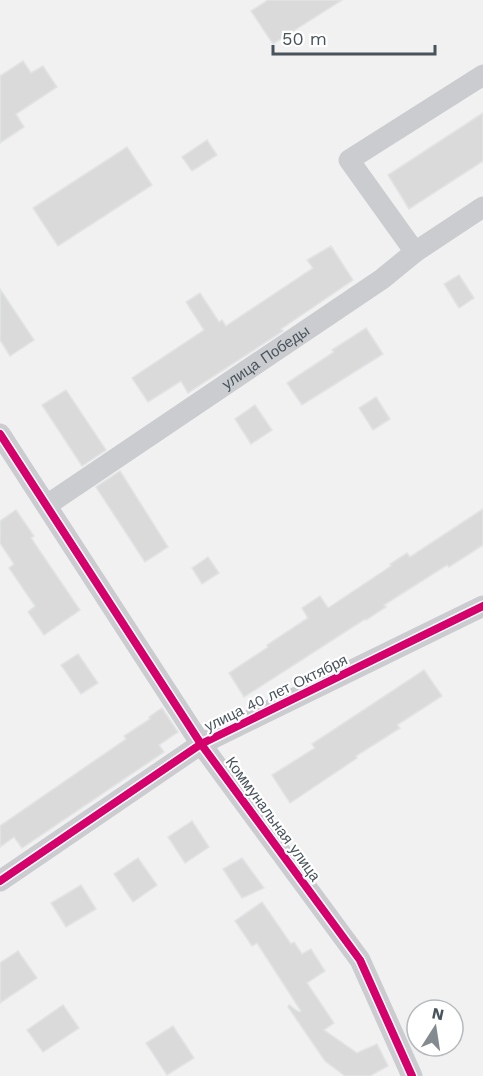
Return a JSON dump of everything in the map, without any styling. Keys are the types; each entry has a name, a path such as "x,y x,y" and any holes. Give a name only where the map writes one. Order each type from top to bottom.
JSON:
{"street":[{"path":"415,252 349,160 483,75"},
{"name":"улица Победы","path":"47,506 382,279 415,252 483,207"},
{"name":"Коммунальная улица","path":"0,434 201,744 360,960 412,1076"},
{"name":"улица 40 лет Октября","path":"0,881 201,744 483,606"}],"building":[{"path":"268,0 342,0 273,44 251,11"},
{"path":"23,61 31,73 43,66 57,87 16,114 24,127 0,143 0,76"},
{"path":"483,113 483,161 409,209 388,175"},
{"path":"207,140 217,155 192,171 182,157"},
{"path":"127,147 152,185 58,246 33,208"},
{"path":"331,246 353,280 281,329 283,331 188,393 181,381 148,402 132,378 204,330 186,302 200,293 219,322 222,320 226,326 313,268 307,260"},
{"path":"459,275 474,298 459,308 444,284"},
{"path":"0,289 34,340 10,356 0,340"},
{"path":"366,328 383,354 302,405 287,383"},
{"path":"66,390 106,450 82,466 42,405"},
{"path":"376,397 390,419 373,430 359,408"},
{"path":"255,405 272,430 251,444 235,419"},
{"path":"120,471 168,547 145,562 96,487"},
{"path":"483,509 483,545 384,605 386,607 244,697 229,673 308,618 302,608 320,596 328,608 407,553 410,557"},
{"path":"16,510 34,536 31,538 80,610 44,635 28,612 35,606 9,568 14,564 0,543 0,521"},
{"path":"208,557 219,573 202,584 192,568"},
{"path":"78,654 98,683 81,694 61,665"},
{"path":"424,670 442,696 397,725 400,728 290,803 272,775 315,748 312,744"},
{"path":"162,708 178,732 159,745 164,752 22,848 14,837 0,847 0,826 126,739 124,736"},
{"path":"192,821 209,847 185,863 168,837"},
{"path":"138,858 157,885 133,902 114,874"},
{"path":"242,858 264,888 242,898 223,869"},
{"path":"81,885 96,909 66,927 51,903"},
{"path":"262,902 291,944 294,942 302,954 311,949 325,971 307,983 334,1023 324,1030 357,1053 377,1044 388,1066 370,1076 345,1076 325,1061 288,1007 289,1005 301,1011 257,943 252,946 235,921"},
{"path":"18,951 37,978 0,1003 0,963"},
{"path":"63,1005 79,1028 43,1052 27,1030"},
{"path":"173,1026 194,1058 167,1075 146,1043"}],"cycle path":[{"path":"0,434 201,744 360,960 412,1076"},
{"path":"0,881 201,744 483,606"}]}
